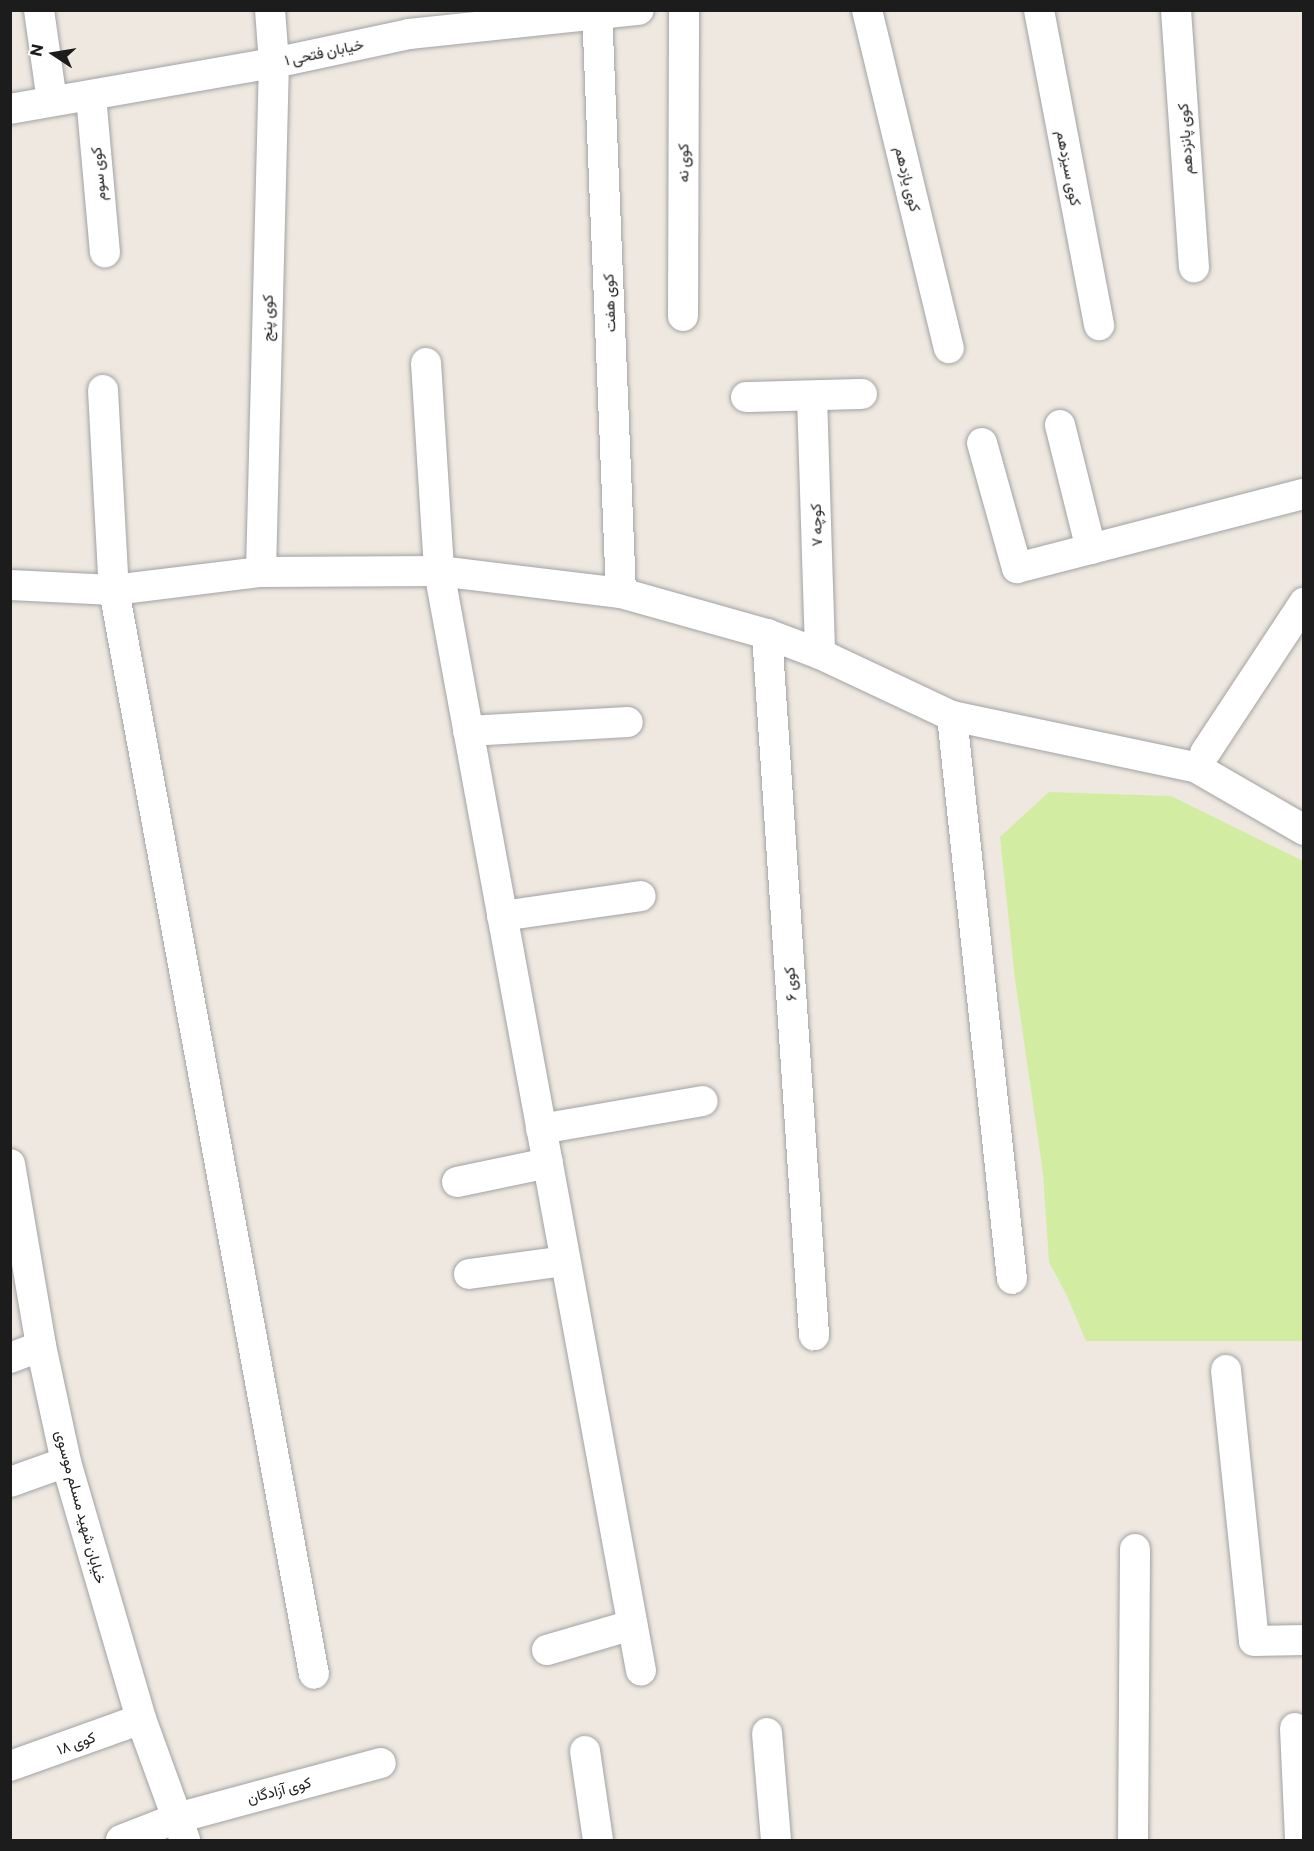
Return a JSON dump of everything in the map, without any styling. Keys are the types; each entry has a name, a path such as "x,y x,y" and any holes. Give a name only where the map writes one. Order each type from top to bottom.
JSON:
{"street":[{"path":"39,10 52,101"},
{"name":"کوی پنج","path":"261,572 273,63 270,10"},
{"name":"خیابان فتحی ۱","path":"10,109 273,63 408,22 639,10"},
{"name":"کوی نه","path":"683,316 684,10"},
{"name":"کوی یازدهم","path":"867,10 949,348"},
{"name":"کوی سیزدهم","path":"1039,10 1099,325"},
{"name":"کوی پانزدهم","path":"1176,10 1194,267"},
{"name":"کوی هفت","path":"597,12 621,593"},
{"name":"کوی سوم","path":"91,96 105,252"},
{"path":"426,363 439,571 641,1671"},
{"path":"103,390 114,590 314,1674"},
{"path":"746,397 862,394"},
{"name":"کوچه ۷","path":"812,396 820,654"},
{"path":"1060,425 1091,549"},
{"path":"982,443 1017,568 1304,494"},
{"path":"10,585 114,590 261,572 439,571 621,593 766,634 820,654 952,716 1195,767 1304,830"},
{"path":"1204,753 1304,603"},
{"name":"کوی ۶","path":"766,634 814,1335"},
{"path":"952,716 1011,1279"},
{"path":"468,731 628,722"},
{"path":"502,915 641,896"},
{"path":"541,1129 703,1101"},
{"path":"457,1182 548,1163"},
{"name":"خیابان شهید مسلم موسوی","path":"10,1164 41,1346 66,1462 141,1719 181,1829"},
{"path":"469,1274 565,1261"},
{"path":"10,1358 41,1346"},
{"path":"1226,1370 1254,1641 1304,1640"},
{"path":"10,1482 66,1462"},
{"path":"1133,1840 1135,1549"},
{"path":"547,1650 632,1624"},
{"name":"کوی ۱۸","path":"10,1766 141,1719"},
{"path":"1295,1728 1300,1840"},
{"path":"767,1733 776,1840"},
{"path":"585,1751 598,1840"},
{"name":"کوی آزادگان","path":"121,1840 181,1829 381,1763"}],"green space":[{"path":"1049,792 1171,796 1303,861 1303,1341 1086,1341 1067,1296 1049,1262 1043,1173 1015,979 1000,837"}]}
